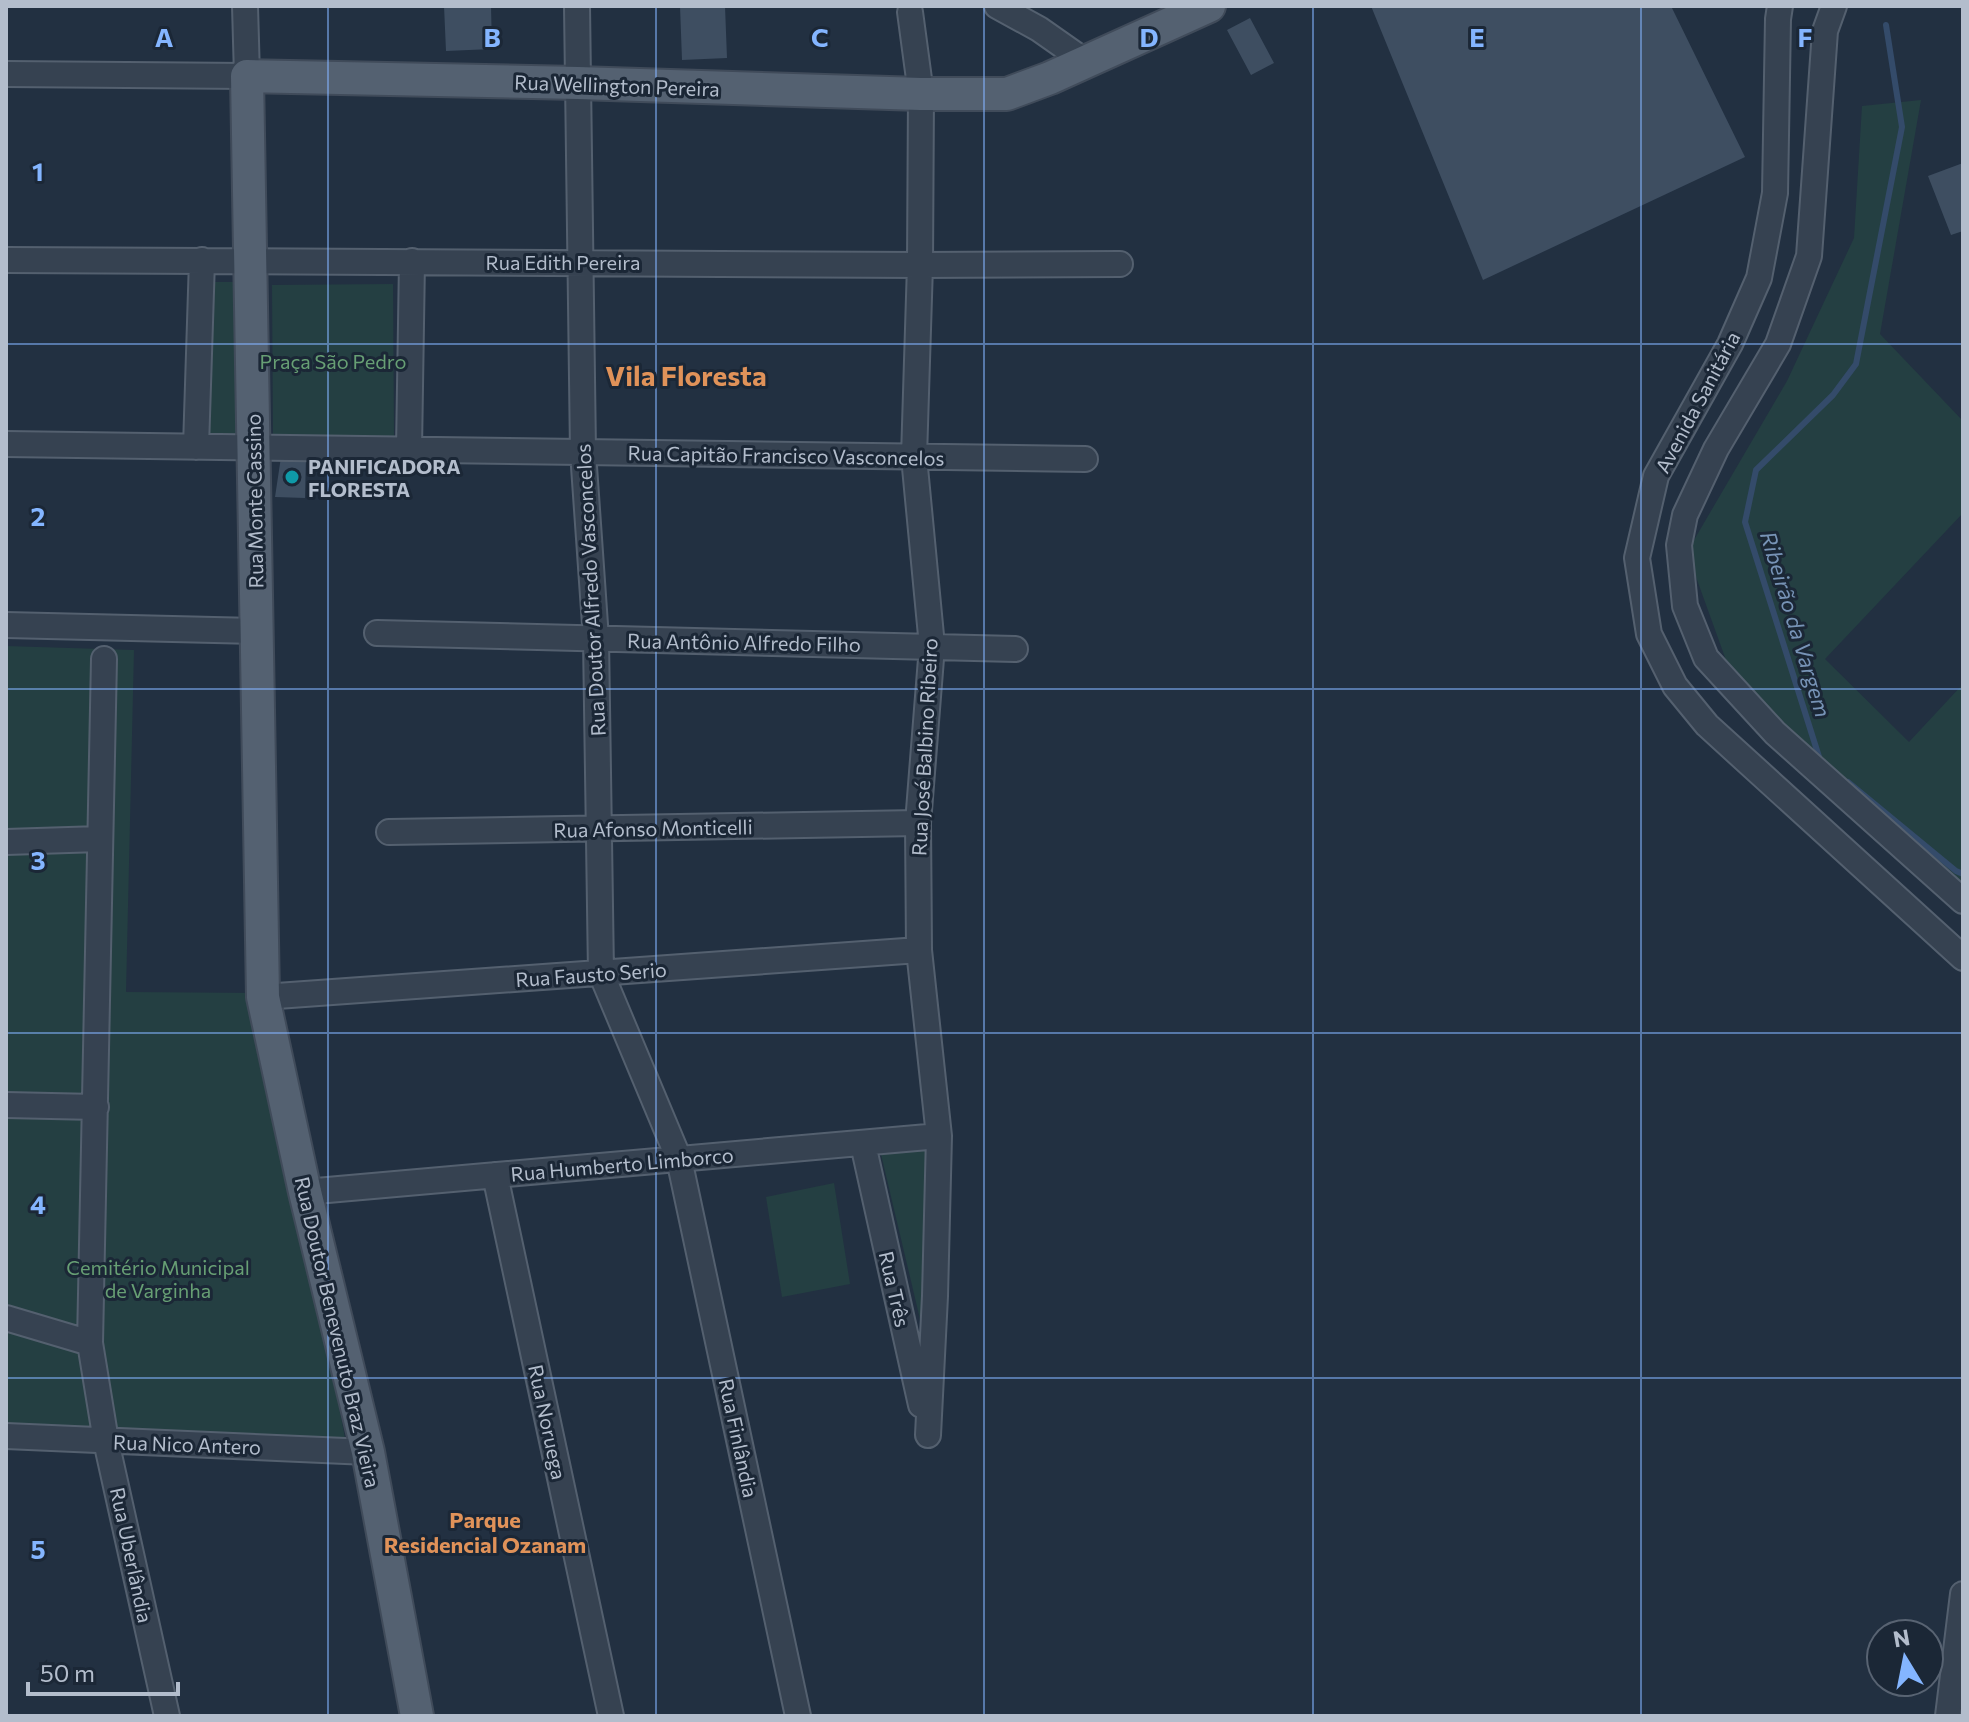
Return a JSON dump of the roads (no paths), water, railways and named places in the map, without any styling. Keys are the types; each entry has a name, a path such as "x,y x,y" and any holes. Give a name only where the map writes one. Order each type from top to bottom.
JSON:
{"main road":[{"name":"Rua Wellington Pereira","path":"247,76 1007,94 1050,78 1209,6"},
{"name":"Rua Monte Cassino","path":"247,76 263,997"},
{"name":"Rua Doutor Benevenuto Braz Vieira","path":"263,997 305,1192 368,1452 417,1716"}],"street":[{"name":"Rua Monte Cassino","path":"245,6 247,76"},
{"name":"Rua Doutor Alfredo Vasconcelos","path":"577,6 583,452 596,639 601,973 679,1159"},
{"path":"997,6 1039,29 1086,62"},
{"name":"Avenida Sanitária","path":"1780,6 1775,193 1759,278 1730,344 1656,476 1637,558 1649,634 1675,686 1707,725 1963,958"},
{"name":"Avenida Sanitária","path":"1834,6 1825,31 1809,256 1778,344 1716,449 1685,515 1679,545 1685,606 1706,658 1775,733 1963,901"},
{"name":"Rua José Balbino Ribeiro","path":"910,12 921,94 914,457 932,646 918,823 919,950 939,1136 928,1435"},
{"name":"Rua Wellington Pereira","path":"6,74 247,76"},
{"name":"Rua Edith Pereira","path":"6,260 1120,264"},
{"path":"196,447 202,260"},
{"path":"409,449 412,261"},
{"name":"Rua Capitão Francisco Vasconcelos","path":"6,444 1085,459"},
{"path":"6,625 256,631"},
{"name":"Rua Antônio Alfredo Filho","path":"377,633 1015,649"},
{"name":"Rua Uberlândia","path":"104,659 90,1343 106,1441 167,1716"},
{"name":"Rua Afonso Monticelli","path":"389,832 918,823"},
{"path":"6,842 100,839"},
{"name":"Rua Fausto Serio","path":"263,997 919,950"},
{"path":"6,1105 96,1107"},
{"name":"Rua Humberto Limborco","path":"305,1192 939,1136"},
{"name":"Rua Três","path":"863,1144 928,1435"},
{"name":"Rua Finlândia","path":"679,1159 798,1716"},
{"name":"Rua Noruega","path":"495,1175 611,1716"},
{"path":"6,1318 90,1343"},
{"name":"Rua Nico Antero","path":"6,1436 368,1452"},
{"path":"1948,1716 1963,1594"}],"waterway":[{"name":"Ribeirão da Vargem","path":"1820,760 1745,522 1756,470 1833,395 1856,364 1902,127 1886,25"},
{"name":"Ribeirão da Vargem","path":"1848,782 1963,874"}],"place":[{"name":"PANIFICADORA FLORESTA","path":"292,477"}],"district":[{"name":"Vila Floresta","path":"686,375"},
{"name":"Parque Residencial Ozanam","path":"485,1532"}],"park label":[{"name":"Praça São Pedro","path":"333,361"},
{"name":"Cemitério Municipal de Varginha","path":"158,1278"}]}
